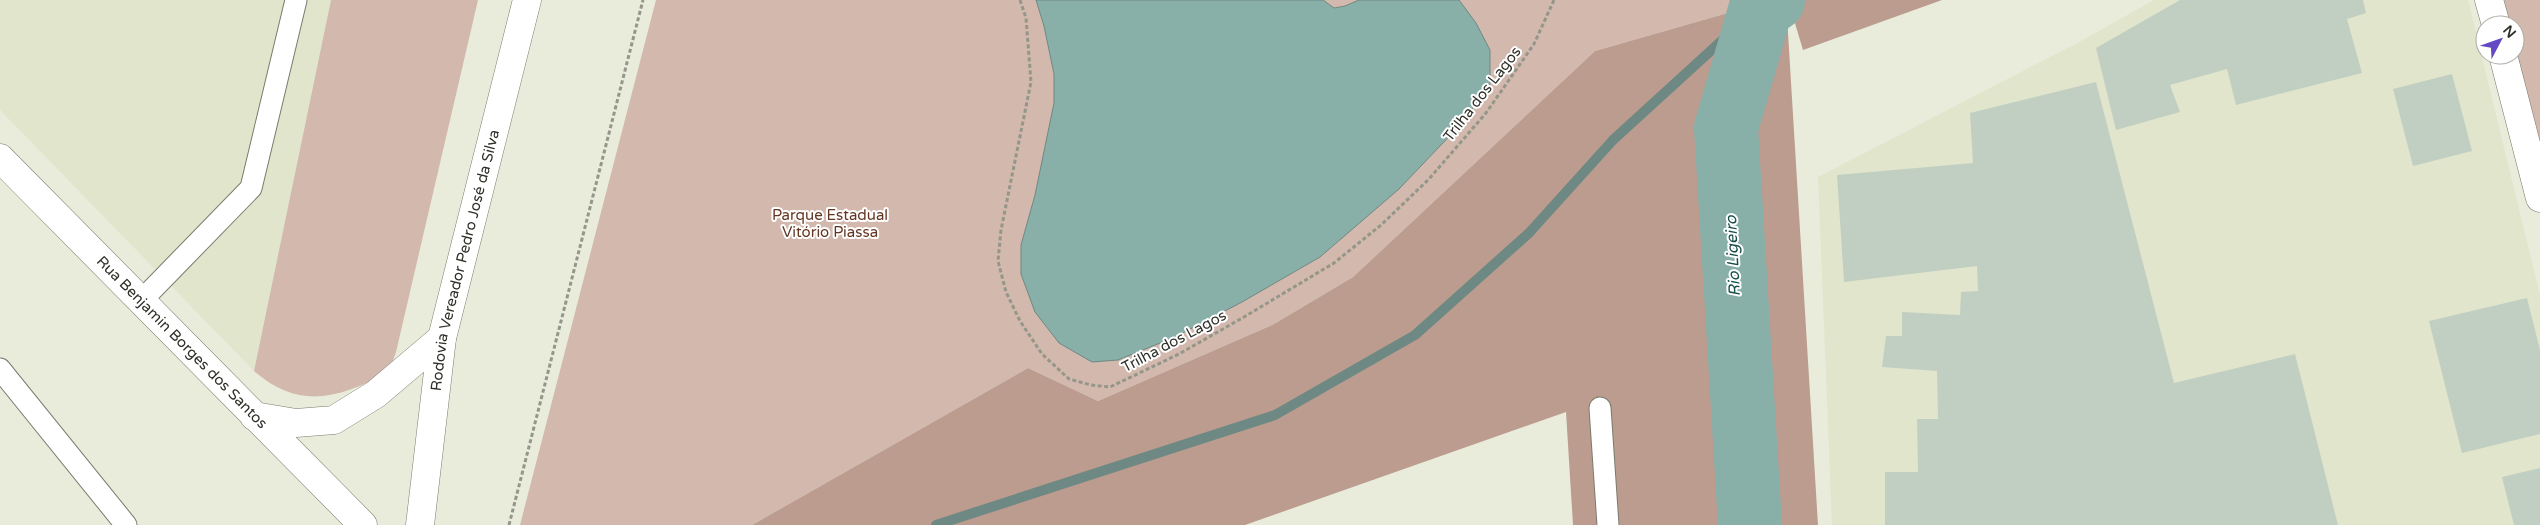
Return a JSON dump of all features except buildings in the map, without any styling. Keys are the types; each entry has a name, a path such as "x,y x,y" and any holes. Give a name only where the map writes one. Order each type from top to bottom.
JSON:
{"main road":[{"name":"Rodovia Vereador Pedro José da Silva","path":"420,525 442,338 527,0"},
{"path":"2489,0 2493,15"},
{"path":"2506,65 2540,198"},
{"name":"Rua Benjamin Borges dos Santos","path":"0,158 363,525"},
{"path":"254,416 296,423 334,420 376,394 442,338"}],"lane":[{"path":"141,301 251,188 296,0"},
{"path":"0,369 126,525"},
{"path":"1600,408 1608,525"}],"path":[{"path":"509,525 643,0"},
{"name":"Trilha dos Lagos","path":"1020,0 1026,18 1031,82 1001,230 998,261 1006,292 1020,321 1042,354 1069,379 1091,385 1110,387 1179,354 1244,317 1334,263 1381,225 1428,179 1486,113 1534,44 1554,0"}],"shaded area":[{"path":"0,0 331,0 254,371 0,110"},
{"path":"1773,0 1786,0 1818,525 1573,525 1566,412 1245,525 752,525 1028,368 1098,401 1274,324 1353,277 1595,51"},
{"path":"1788,0 1942,0 1803,50"},
{"path":"2154,0 2468,0 2475,29 2475,65 2484,65 2540,295 2540,525 1832,525 1818,177 2083,40"}],"green space":[{"path":"331,0 478,0 396,352 389,372 336,394 304,396 287,392 271,384 254,371"},
{"name":"Parque Estadual Vitório Piassa","path":"656,0 1773,0 1595,51 1353,277 1274,324 1098,401 1028,368 752,525 520,525"},
{"path":"2500,0 2540,0 2540,152 2518,65 2525,65 2525,15 2504,15"}],"water":[{"path":"1036,0 1323,0 1334,8 1359,0 1459,0 1476,23 1490,50 1490,84 1461,124 1399,189 1320,257 1242,302 1175,337 1118,360 1092,362 1059,343 1035,312 1021,274 1021,245 1035,195 1054,103 1054,74 1044,26"}],"waterway":[{"name":"Rio Ligeiro","path":"1750,525 1726,128 1762,4 1773,0"},
{"path":"936,525 1275,415 1415,335 1529,233 1613,140 1762,4"}]}
